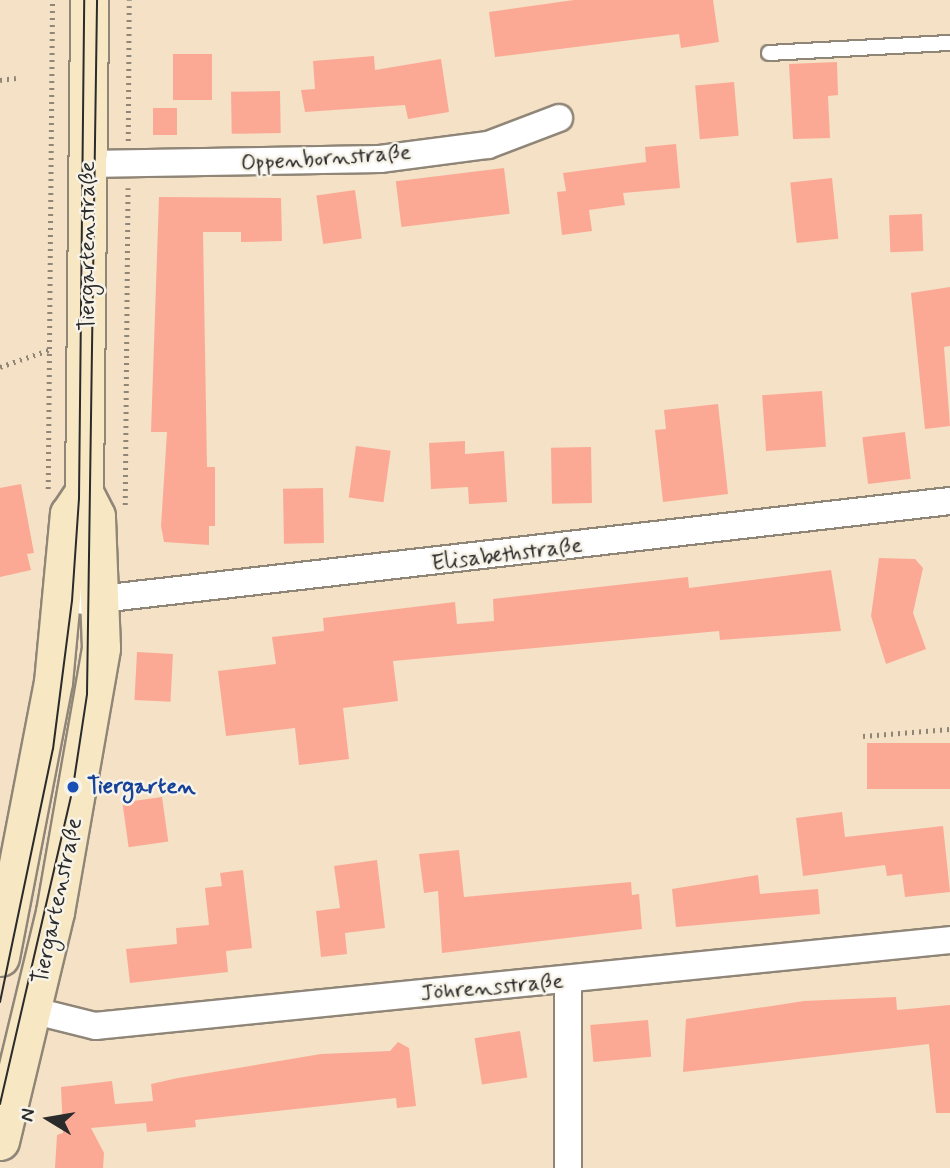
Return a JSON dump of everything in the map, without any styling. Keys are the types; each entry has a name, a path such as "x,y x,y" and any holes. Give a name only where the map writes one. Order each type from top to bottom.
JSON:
{"main road":[{"name":"Tiergartenstraße","path":"0,1141 35,1011 80,790 101,648 96,516 84,492 89,0"},
{"name":"Tiergartenstraße","path":"0,957 39,762 63,600 69,514 84,492"}],"street":[{"name":"Oppenbornstraße","path":"88,164 380,159 488,145 559,118"},
{"name":"Elisabethstraße","path":"63,600 101,601 950,502"},
{"name":"Jöhrensstraße","path":"35,1011 95,1026 568,981 950,940"},
{"path":"568,981 568,1168"}],"lane":[{"path":"769,54 950,43"}],"path":[{"path":"48,500 52,0"},
{"path":"125,516 129,0"},
{"path":"0,80 16,78"},
{"path":"0,367 49,349"},
{"path":"863,736 950,729"}],"building":[{"path":"574,0 713,0 719,42 681,48 679,34 495,57 489,12"},
{"path":"173,54 212,54 212,100 173,100"},
{"path":"374,56 375,70 441,59 449,112 408,119 405,105 305,112 301,90 315,89 313,61"},
{"path":"837,62 838,95 828,96 830,138 793,139 789,64"},
{"path":"734,82 739,136 700,139 695,85"},
{"path":"280,91 281,133 232,134 231,92"},
{"path":"153,108 177,108 177,135 153,135"},
{"path":"676,144 680,188 623,193 625,205 589,210 592,231 562,235 557,192 566,191 563,173 646,162 645,147"},
{"path":"504,168 510,214 401,227 396,181"},
{"path":"832,178 838,239 797,243 790,182"},
{"path":"355,190 362,239 323,244 316,195"},
{"path":"159,197 281,198 282,241 241,242 241,232 203,232 207,467 215,467 215,526 209,526 209,545 164,542 161,526 167,432 151,432"},
{"path":"922,214 923,251 890,252 889,215"},
{"path":"950,287 950,346 944,347 950,426 925,429 911,293"},
{"path":"822,391 826,447 766,451 762,395"},
{"path":"718,404 728,494 663,502 655,430 666,429 664,410"},
{"path":"905,432 911,479 868,484 862,437"},
{"path":"465,441 465,454 504,451 507,502 469,504 468,487 431,489 429,443"},
{"path":"356,446 391,451 383,502 349,497"},
{"path":"591,447 592,503 552,504 551,448"},
{"path":"21,484 34,553 27,554 31,570 0,577 0,488"},
{"path":"323,488 324,543 284,544 283,489"},
{"path":"879,558 915,559 923,568 913,613 926,649 886,664 871,616"},
{"path":"831,570 841,631 720,640 719,631 393,661 398,701 343,708 349,759 299,765 295,728 226,736 218,671 276,664 272,637 324,631 323,618 455,602 457,624 494,621 493,599 688,577 689,588"},
{"path":"137,652 173,654 170,702 134,700"},
{"path":"867,743 950,743 950,789 867,789"},
{"path":"162,797 168,842 129,847 122,803"},
{"path":"842,812 845,837 943,826 950,892 905,897 902,874 887,876 885,865 803,876 796,818"},
{"path":"459,850 464,897 631,882 632,895 639,894 642,929 442,953 438,891 424,893 419,854"},
{"path":"377,860 385,928 345,933 347,954 321,957 316,911 340,908 334,866"},
{"path":"243,870 252,948 226,951 228,972 130,983 126,949 177,944 176,928 209,925 205,888 222,886 220,873"},
{"path":"758,875 760,894 818,889 820,914 676,927 672,889"},
{"path":"896,997 897,1010 950,1005 950,1113 936,1113 929,1044 683,1072 686,1019 804,1001"},
{"path":"648,1020 651,1057 593,1062 590,1025"},
{"path":"520,1031 527,1077 482,1085 475,1038"},
{"path":"398,1042 409,1048 416,1106 397,1108 396,1098 195,1120 196,1127 147,1132 146,1123 91,1128 104,1153 103,1168 55,1168 57,1135 63,1133 61,1087 112,1081 115,1104 153,1101 151,1084 321,1054 390,1051"}],"tram line":[{"path":"0,1002 53,749 72,601 79,499 84,0"},
{"path":"0,1104 73,787 87,694 97,0"}],"place":[{"name":"Tiergarten","path":"73,787"}]}
